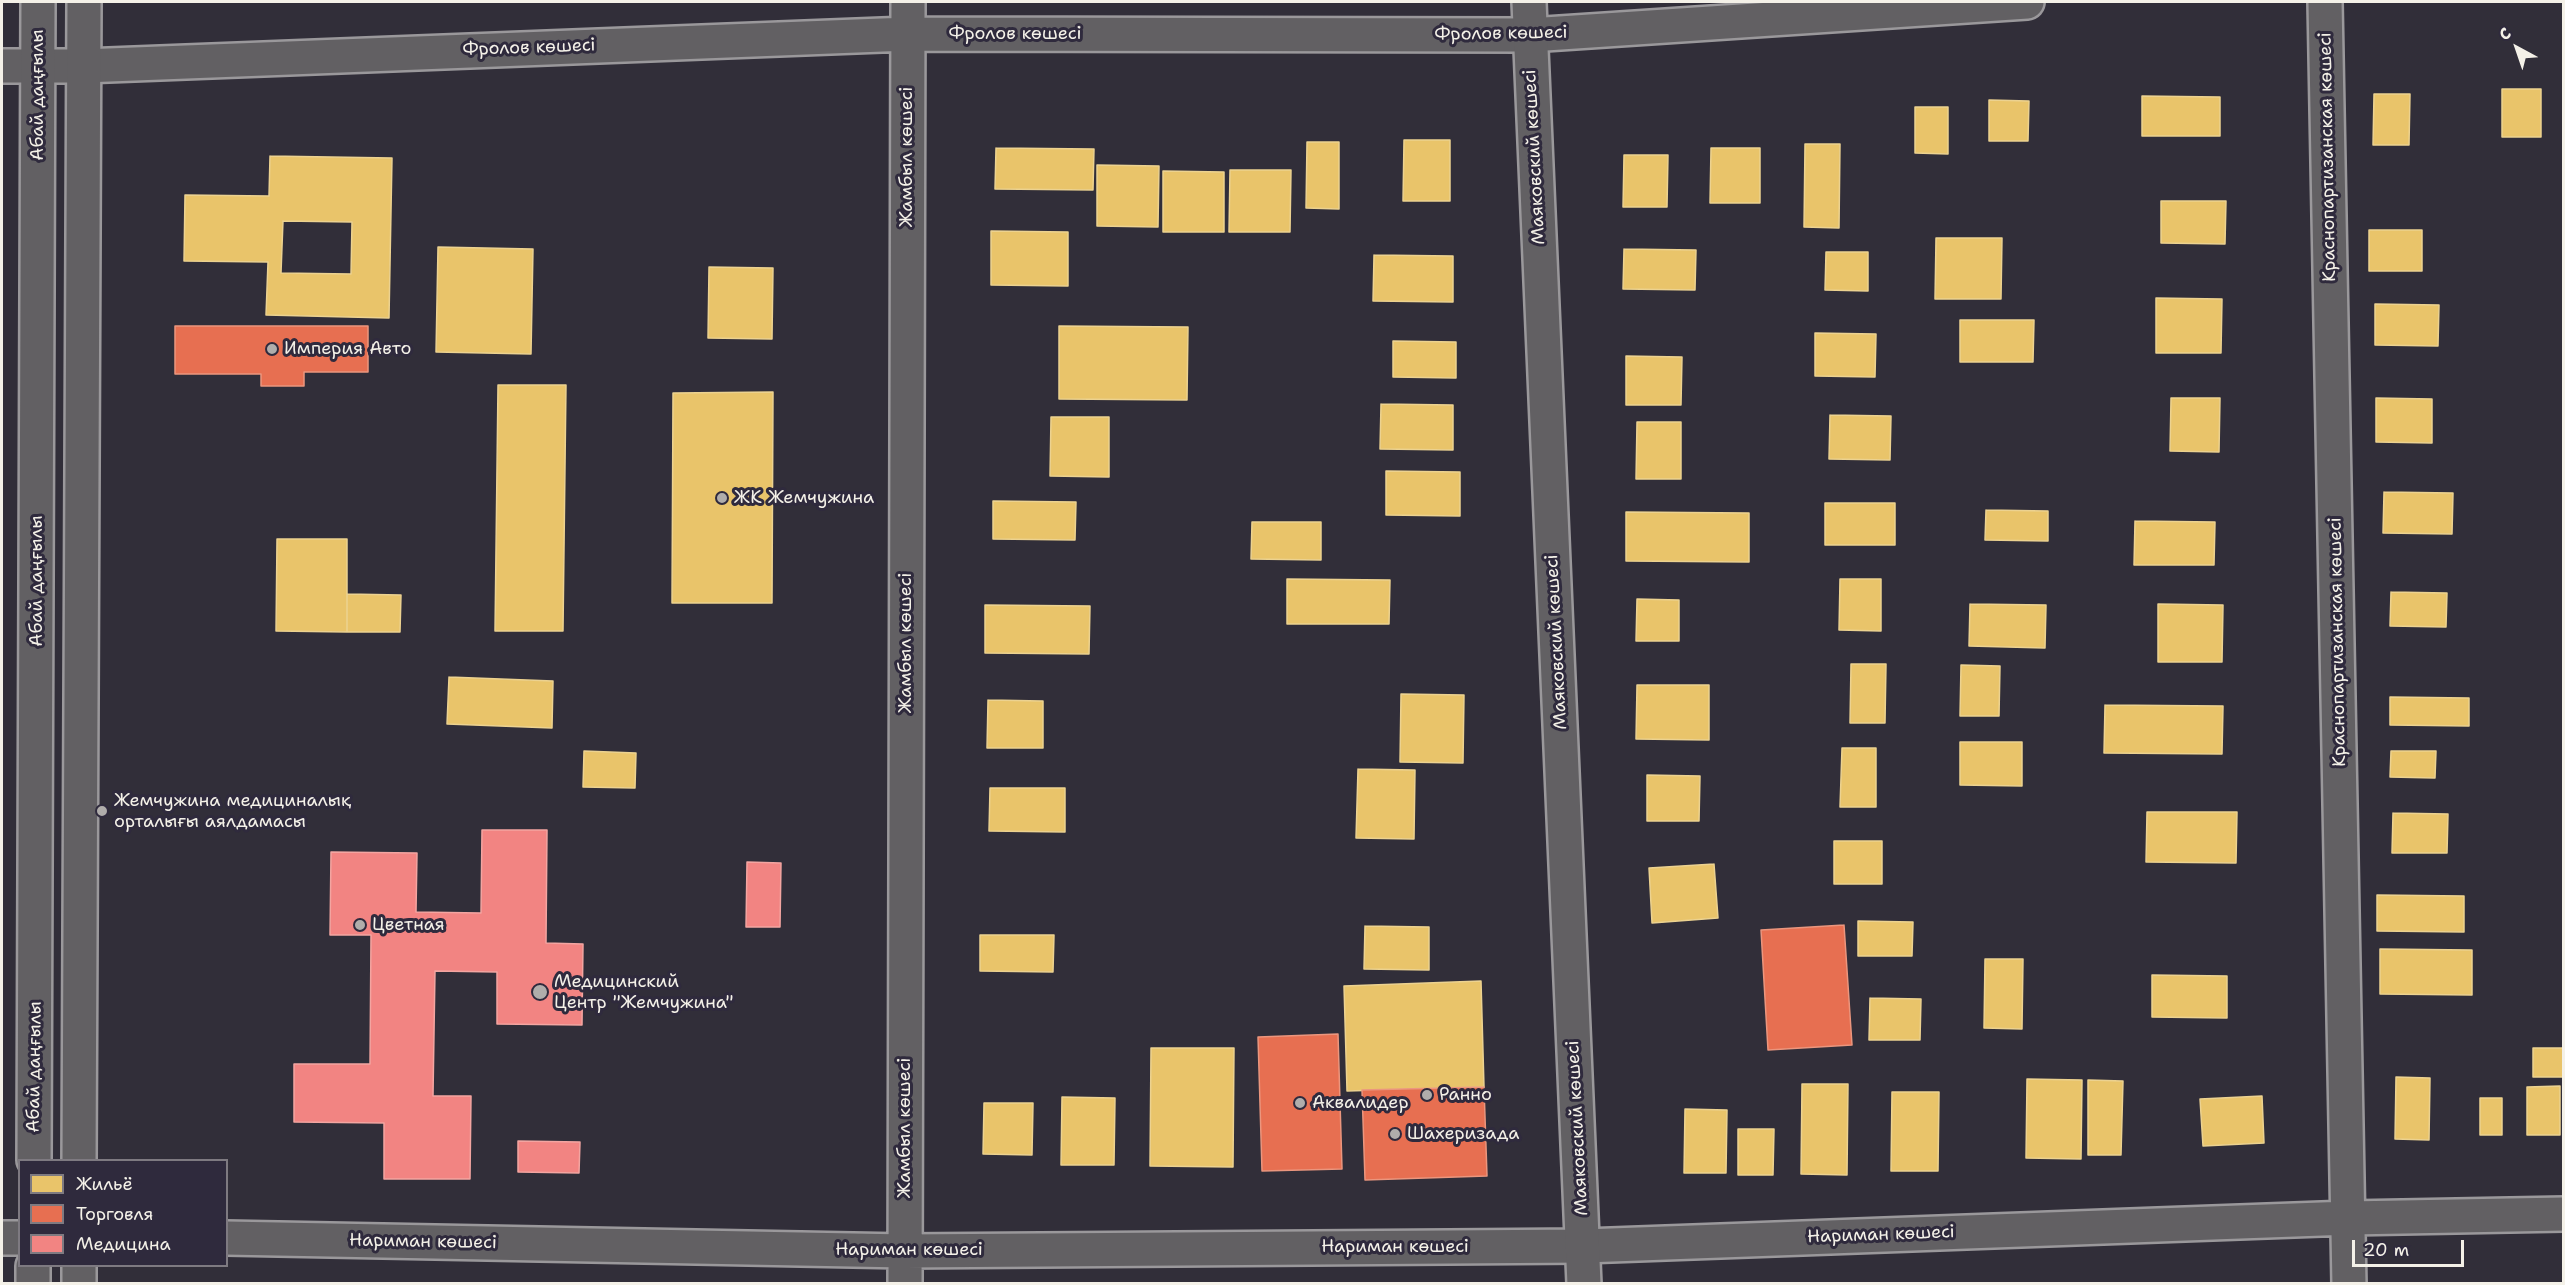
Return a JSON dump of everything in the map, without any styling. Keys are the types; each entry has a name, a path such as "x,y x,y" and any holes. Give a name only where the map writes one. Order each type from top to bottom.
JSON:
{"street":[{"name":"Абай даңғылы","path":"34,1159 38,2"},
{"path":"79,1159 84,2"},
{"name":"Жамбыл көшесі","path":"905,1284 908,2"},
{"name":"Маяковский көшесі","path":"1529,2 1584,1284"},
{"name":"Фролов көшесі","path":"2,66 38,64 83,66 908,34 1530,35 2027,2"},
{"name":"Краснопартизанская көшесі","path":"2325,2 2349,1284"},
{"name":"Нариман көшесі","path":"228,1238 905,1251 1584,1246 2349,1218 2564,1214"},
{"path":"2,1238 18,1238"},
{"path":"33,1267 33,1284"},
{"path":"79,1267 79,1284"}],"building: Жильё":[{"path":"2502,89 2541,89 2541,137 2502,137"},
{"path":"2374,94 2410,94 2409,145 2373,145"},
{"path":"2142,96 2220,97 2220,136 2142,136"},
{"path":"1989,100 2029,101 2028,141 1989,141"},
{"path":"1915,107 1948,107 1948,154 1915,153"},
{"path":"1404,140 1450,140 1450,201 1403,201"},
{"path":"1307,142 1339,142 1339,209 1306,208"},
{"path":"1805,144 1840,144 1839,228 1804,227"},
{"path":"996,148 1094,149 1093,190 995,189"},
{"path":"1711,148 1760,148 1760,203 1710,203"},
{"path":"1624,155 1668,155 1667,207 1623,207"},
{"path":"270,156 392,158 389,318 266,315 268,262 184,261 185,195 269,196","holes":["283,221 352,222 351,274 281,273"]},
{"path":"1097,165 1159,166 1158,227 1097,226"},
{"path":"1230,170 1291,170 1290,232 1229,232"},
{"path":"1163,171 1224,172 1224,232 1163,232"},
{"path":"2161,201 2226,201 2225,244 2161,243"},
{"path":"2369,230 2422,230 2422,271 2369,271"},
{"path":"991,231 1068,232 1068,286 991,285"},
{"path":"1936,238 2002,238 2001,299 1935,299"},
{"path":"438,247 533,249 531,354 436,352"},
{"path":"1624,249 1696,250 1695,290 1623,289"},
{"path":"1826,252 1868,252 1868,291 1825,290"},
{"path":"1374,255 1453,256 1453,302 1373,301"},
{"path":"709,267 773,268 772,339 708,338"},
{"path":"2156,298 2222,299 2221,353 2156,353"},
{"path":"2375,304 2439,305 2438,346 2375,345"},
{"path":"1960,320 2034,320 2033,362 1960,362"},
{"path":"1059,326 1188,327 1187,400 1059,399"},
{"path":"1815,333 1876,334 1875,377 1815,376"},
{"path":"1393,341 1456,342 1456,378 1393,377"},
{"path":"1626,356 1682,357 1681,405 1626,405"},
{"path":"498,385 566,385 563,631 495,631"},
{"name":"ЖК Жемчужина","path":"773,392 772,603 672,603 673,393"},
{"path":"2171,398 2220,398 2219,452 2170,451"},
{"path":"2376,398 2432,399 2432,443 2376,442"},
{"path":"1381,404 1453,405 1453,450 1380,449"},
{"path":"1830,415 1891,416 1890,460 1829,459"},
{"path":"1051,417 1109,417 1109,477 1050,476"},
{"path":"1637,422 1681,422 1681,479 1636,479"},
{"path":"1386,471 1460,472 1460,516 1386,515"},
{"path":"2384,492 2453,493 2452,534 2383,533"},
{"path":"993,501 1076,502 1075,540 993,539"},
{"path":"1825,503 1895,503 1895,545 1825,545"},
{"path":"1986,510 2048,511 2048,541 1985,540"},
{"path":"1626,512 1749,513 1749,562 1626,561"},
{"path":"2135,521 2215,522 2214,565 2134,565"},
{"path":"1252,522 1321,522 1321,560 1251,559"},
{"path":"277,539 347,539 347,632 276,631"},
{"path":"1287,579 1390,580 1389,624 1287,624"},
{"path":"1840,579 1881,579 1881,631 1839,630"},
{"path":"2391,592 2447,593 2446,627 2390,626"},
{"path":"347,594 401,595 400,632 347,632"},
{"path":"1637,599 1679,600 1679,641 1636,641"},
{"path":"1970,604 2046,605 2045,648 1969,646"},
{"path":"2158,604 2223,605 2222,662 2158,662"},
{"path":"985,605 1090,606 1089,654 985,653"},
{"path":"1851,664 1886,664 1885,723 1850,723"},
{"path":"1961,665 2000,666 1999,716 1960,716"},
{"path":"449,677 553,681 552,728 447,724"},
{"path":"1637,685 1709,685 1709,740 1636,739"},
{"path":"1401,694 1464,695 1463,763 1400,762"},
{"path":"2390,697 2469,698 2469,726 2390,725"},
{"path":"988,700 1043,701 1043,748 987,748"},
{"path":"2105,705 2223,706 2222,754 2104,753"},
{"path":"1960,742 2022,742 2022,786 1960,785"},
{"path":"1842,748 1876,748 1876,807 1840,807"},
{"path":"584,751 636,753 635,788 583,787"},
{"path":"2391,751 2436,751 2435,778 2390,777"},
{"path":"1358,769 1415,770 1414,839 1356,838"},
{"path":"1647,775 1700,776 1699,821 1647,821"},
{"path":"990,788 1065,788 1065,832 989,831"},
{"path":"2147,812 2237,812 2236,863 2146,862"},
{"path":"2393,813 2448,814 2447,853 2392,853"},
{"path":"1834,841 1882,841 1882,884 1834,884"},
{"path":"1714,864 1718,918 1652,923 1649,868"},
{"path":"2377,895 2464,896 2464,932 2377,931"},
{"path":"1858,921 1913,922 1912,956 1858,956"},
{"path":"1365,926 1429,927 1429,970 1364,969"},
{"path":"980,935 1054,935 1053,972 980,971"},
{"path":"2380,949 2472,950 2472,995 2380,994"},
{"path":"1985,959 2023,959 2022,1029 1984,1028"},
{"path":"2152,975 2227,976 2227,1018 2152,1017"},
{"path":"1481,981 1484,1087 1347,1091 1344,986"},
{"path":"1870,998 1921,999 1920,1040 1869,1040"},
{"path":"1151,1048 1234,1048 1233,1167 1150,1166"},
{"path":"2533,1048 2564,1048 2564,1077 2533,1077"},
{"path":"2396,1077 2430,1078 2429,1140 2395,1139"},
{"path":"2027,1079 2082,1080 2081,1159 2026,1158"},
{"path":"2088,1080 2123,1081 2121,1155 2088,1155"},
{"path":"1802,1084 1848,1084 1847,1175 1801,1174"},
{"path":"2560,1086 2560,1135 2527,1135 2527,1087"},
{"path":"1892,1092 1939,1092 1938,1171 1891,1171"},
{"path":"2262,1096 2264,1143 2203,1146 2200,1099"},
{"path":"1062,1097 1115,1098 1114,1165 1061,1165"},
{"path":"2480,1098 2502,1098 2502,1135 2480,1135"},
{"path":"984,1103 1033,1103 1032,1155 983,1154"},
{"path":"1685,1109 1727,1110 1726,1173 1684,1173"},
{"path":"1738,1129 1774,1129 1773,1175 1738,1175"}],"building: Торговля":[{"name":"Империя Авто","path":"175,326 368,326 368,372 304,372 304,386 261,386 261,374 175,374"},
{"path":"1844,925 1852,1045 1768,1050 1761,930"},
{"name":"Аквалидер","path":"1338,1034 1342,1169 1262,1171 1258,1037"},
{"path":"1484,1087 1487,1176 1365,1180 1362,1090"}],"building: Медицина":[{"name":"Медицинский Центр \"Жемчужина\"","path":"482,830 547,830 546,943 583,944 582,1025 497,1024 497,972 435,971 433,1096 471,1096 470,1179 384,1179 384,1123 294,1122 294,1064 370,1064 371,935 330,935 331,852 417,853 416,912 481,913"},
{"path":"747,862 781,863 780,927 746,927"},
{"path":"518,1141 580,1142 579,1173 518,1172"}],"place":[{"name":"Империя Авто","path":"272,349"},
{"name":"ЖК Жемчужина","path":"722,498"},
{"name":"Жемчужина медициналық орталығы аялдамасы","path":"102,811"},
{"name":"Цветная","path":"360,925"},
{"name":"Медицинский Центр \"Жемчужина\"","path":"540,992"},
{"name":"Ранно","path":"1427,1095"},
{"name":"Аквалидер","path":"1300,1103"},
{"name":"Шахеризада","path":"1395,1134"}]}
